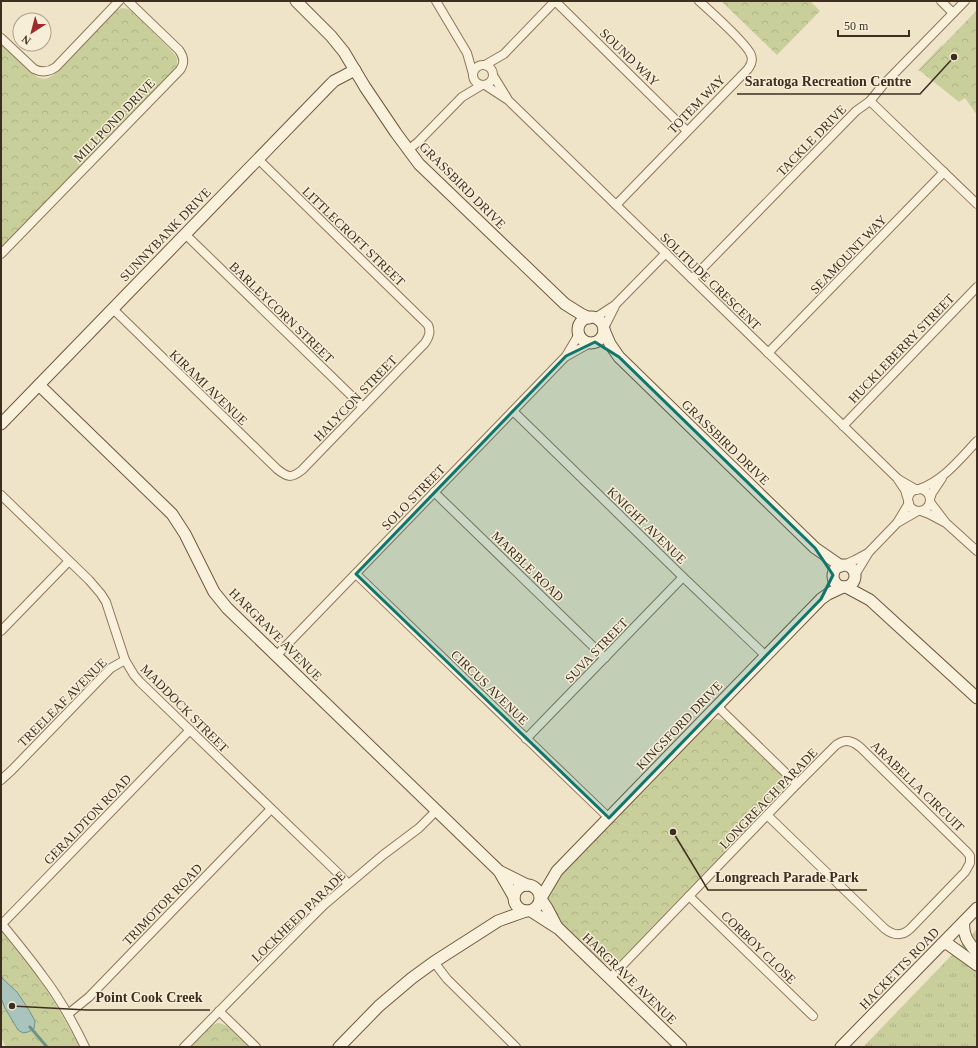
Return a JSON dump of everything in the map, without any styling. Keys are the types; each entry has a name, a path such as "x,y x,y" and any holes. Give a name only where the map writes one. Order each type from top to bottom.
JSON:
{"street":[{"path":"1,38 34,69 49,71 56,66 119,1"},
{"name":"MILLPOND DRIVE","path":"1,254 180,70 183,65 183,55 179,50 128,1"},
{"name":"GRASSBIRD DRIVE","path":"296,1 338,44 396,134 419,164 564,304 581,314 592,318"},
{"path":"436,1 467,53 476,83 484,86"},
{"path":"462,97 491,82 504,54 555,1"},
{"name":"SOUND WAY","path":"555,1 688,131"},
{"name":"TOTEM WAY","path":"616,205 748,69 751,64 752,56 746,46 699,1"},
{"path":"941,1 953,13"},
{"name":"TACKLE DRIVE","path":"692,279 856,111 870,101 883,85 965,1"},
{"path":"467,53 483,65 491,68 494,75"},
{"path":"408,150 418,142 462,97 476,68 504,54"},
{"name":"SUNNYBANK DRIVE","path":"1,424 328,86 334,81 355,70"},
{"name":"SOLITUDE CRESCENT","path":"494,75 508,100"},
{"name":"SOLITUDE CRESCENT","path":"484,86 508,100 897,478 905,490 909,501"},
{"path":"870,101 977,204"},
{"name":"LITTLECROFT STREET","path":"258,159 424,320 428,325 430,332"},
{"name":"SEAMOUNT WAY","path":"768,353 944,172"},
{"name":"BARLEYCORN STREET","path":"185,234 363,407"},
{"path":"615,305 602,337 593,342 583,340 579,331 582,321 592,318 615,305 666,253"},
{"name":"HUCKLEBERRY STREET","path":"843,426 977,287"},
{"name":"GRASSBIRD DRIVE","path":"564,304 579,331"},
{"name":"KIRAMI AVENUE","path":"113,309 277,469 286,476 292,476"},
{"path":"592,318 601,322 604,329"},
{"name":"GRASSBIRD DRIVE","path":"604,329 610,344 619,357 815,548 842,565"},
{"name":"SOLO STREET","path":"277,655 566,356 579,331"},
{"name":"HALYCON STREET","path":"292,476 302,470 425,343 430,332"},
{"name":"GRASSBIRD DRIVE","path":"593,342 619,357"},
{"name":"SOLO STREET","path":"566,356 593,342"},
{"name":"HARGRAVE AVENUE","path":"39,384 172,514 185,534 214,592 227,608 499,871 514,897"},
{"name":"KNIGHT AVENUE","path":"513,411 766,656"},
{"path":"897,523 927,508 932,493 942,477 977,441"},
{"path":"845,587 852,584 869,552 897,523 909,501 911,493 926,487 942,477"},
{"name":"SOLITUDE CRESCENT","path":"897,478 918,489"},
{"path":"918,489 928,493 930,501 946,523 977,551"},
{"name":"MARBLE ROAD","path":"434,492 605,658"},
{"name":"MADDOCK STREET","path":"1,495 96,588 106,602 125,660 140,682 348,884"},
{"path":"909,501 912,508 946,523"},
{"name":"GRASSBIRD DRIVE","path":"815,548 834,577"},
{"path":"869,552 836,569 834,577 837,584 870,600"},
{"path":"1,631 69,561"},
{"path":"842,565 850,567 870,600 977,698"},
{"name":"CIRCUS AVENUE","path":"356,574 608,818"},
{"name":"SUVA STREET","path":"526,739 683,577"},
{"name":"KINGSFORD DRIVE","path":"821,599 834,577"},
{"name":"KINGSFORD DRIVE","path":"541,899 557,871 821,599 828,594 845,587"},
{"name":"TREELEAF AVENUE","path":"1,780 111,668 125,660"},
{"path":"717,706 797,784"},
{"name":"GERALDTON ROAD","path":"1,924 190,730"},
{"name":"LONGREACH PARADE","path":"610,978 797,784 836,745 845,740"},
{"name":"ARABELLA CIRCUIT","path":"767,815 885,929 896,935 903,934 910,929 965,872 969,866 970,856 963,846 861,748 852,741 845,740"},
{"name":"TRIMOTOR ROAD","path":"68,1014 89,997 271,809"},
{"name":"LOCKHEED PARADE","path":"184,1047 302,927 382,855 419,828 436,810"},
{"name":"HARGRAVE AVENUE","path":"499,871 528,885"},
{"name":"KINGSFORD DRIVE","path":"528,885 536,883 557,871"},
{"path":"339,1047 379,1006 412,978 434,962 498,921 538,907 541,899 537,889 528,885 518,888 509,906 498,921"},
{"name":"CORBOY CLOSE","path":"689,896 813,1016"},
{"path":"514,897 517,907 529,911"},
{"name":"HARGRAVE AVENUE","path":"541,899 559,929"},
{"name":"HACKETTS ROAD","path":"841,1047 977,908"},
{"name":"HARGRAVE AVENUE","path":"529,911 559,929 681,1047"},
{"path":"964,922 964,933 968,942 977,953"},
{"path":"1,924 42,975 68,1014 85,1047"},
{"path":"942,944 948,944 977,965"},
{"path":"434,962 447,979 512,1046"},
{"path":"219,1011 256,1047"}],"highlighted area":[{"path":"595,342 619,357 815,548 833,575 821,599 609,818 356,574 566,356"}],"green space":[{"path":"722,1 810,1 820,11 777,55"},
{"path":"122,8 132,11 171,50 177,58 177,65 172,72 1,249 1,43 37,77 43,79 51,77 114,12"},
{"path":"977,10 977,115 965,98 959,102 919,70"},
{"path":"942,45 945,50 920,71 918,70"},
{"path":"716,719 726,721 782,776 785,787 783,791 620,960 612,964 603,963 563,924 557,917 547,898 558,878 708,723"},
{"path":"977,929 977,1047 863,1047"},
{"path":"1,931 43,984 80,1047 6,1047 1,1038"},
{"path":"218,1023 231,1029 249,1047 191,1047 207,1030 214,1024"}],"water":[{"path":"1,976 17,992 29,1010 35,1021 34,1029 23,1033 18,1030 1,998"}],"waterway":[{"path":"30,1027 47,1047"}],"place":[{"name":"Saratoga Recreation Centre","path":"954,57"},
{"name":"Longreach Parade Park","path":"673,832"},
{"name":"Point Cook Creek","path":"12,1006"}]}
